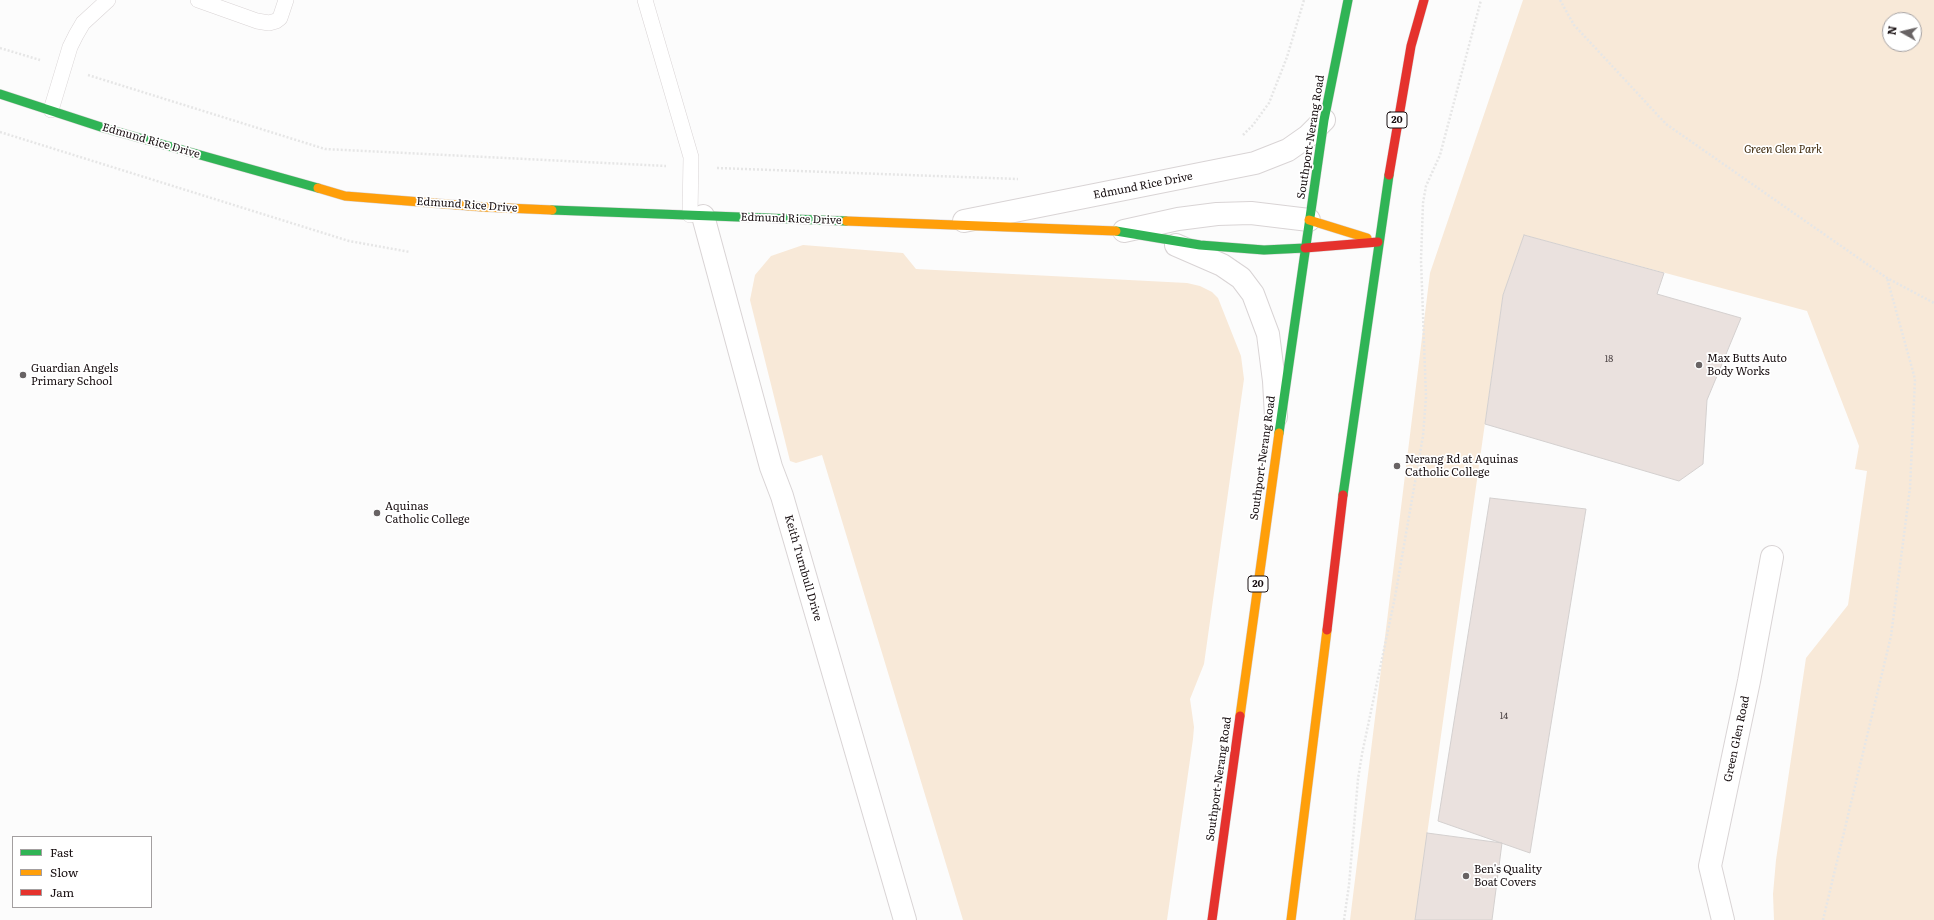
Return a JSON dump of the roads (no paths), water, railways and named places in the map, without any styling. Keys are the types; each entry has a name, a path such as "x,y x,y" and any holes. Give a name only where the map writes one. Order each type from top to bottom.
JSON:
{"main road":[{"name":"Southport-Nerang Road","path":"1212,920 1309,220 1324,120 1348,0"},
{"name":"20","path":"1291,920 1342,505 1378,242 1402,93 1411,46 1424,0"},
{"name":"Edmund Rice Drive","path":"0,94 104,128 344,196 483,207 1124,231 1200,245 1264,250 1378,242"},
{"path":"1309,220 1378,242"}],"street":[{"name":"Edmund Rice Drive","path":"950,224 1254,163 1288,150 1308,136 1324,120"},
{"name":"Edmund Rice Drive","path":"1124,231 1178,219 1217,214 1251,213 1309,220"},
{"name":"Keith Turnbull Drive","path":"697,215 771,467 782,496 905,920"},
{"name":"Edmund Rice Drive","path":"1154,236 1186,248 1222,265 1241,278 1253,294 1268,334 1274,381 1278,441"},
{"name":"Green Glen Road","path":"1723,920 1710,866 1749,681 1772,557"}],"lane":[{"path":"51,110 70,47 76,35 83,23 108,0"},
{"path":"198,0 257,22 269,23 280,18 286,0"},
{"path":"645,0 691,157 697,215"}],"place":[{"name":"Max Butts Auto Body Works","path":"1699,365"},
{"name":"Guardian Angels Primary School","path":"23,375"},
{"name":"Nerang Rd at Aquinas Catholic College","path":"1397,466"},
{"name":"Aquinas Catholic College","path":"377,513"},
{"name":"Ben's Quality Boat Covers","path":"1466,876"}],"park label":[{"name":"Green Glen Park","path":"1783,150"}]}
